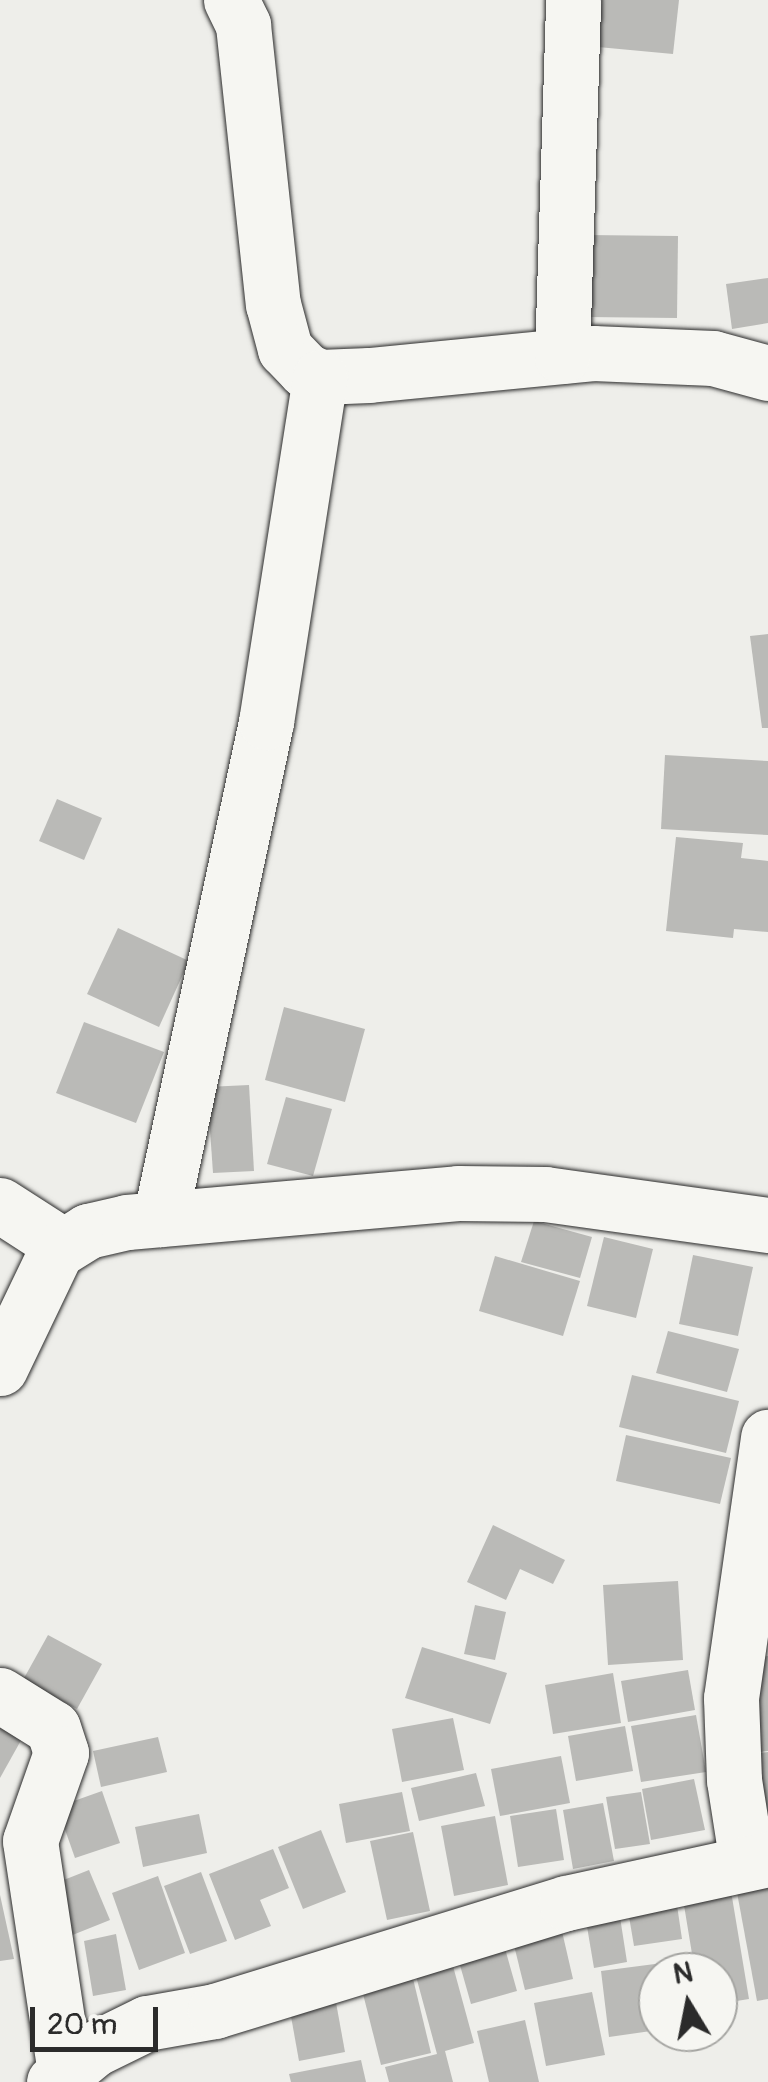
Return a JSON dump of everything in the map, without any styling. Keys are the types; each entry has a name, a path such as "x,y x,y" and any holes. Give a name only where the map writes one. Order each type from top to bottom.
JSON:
{"street":[{"path":"231,0 243,25 273,304 285,350 320,377 562,356 680,355 768,373"},
{"path":"562,356 572,0"},
{"path":"160,1219 266,722 320,377"},
{"path":"0,1368 62,1245 103,1226 458,1193 545,1194 768,1225"},
{"path":"0,1205 62,1245"},
{"path":"0,1695 53,1728 61,1753 30,1841 59,2077 147,2024 215,2011 566,1903 758,1861 734,1780 731,1698 768,1437"}],"building":[{"path":"602,0 679,0 673,54 598,47"},
{"path":"587,235 678,236 677,318 585,317"},
{"path":"768,278 768,323 732,329 726,284"},
{"path":"768,634 768,728 762,728 750,636"},
{"path":"665,755 768,761 768,835 661,829"},
{"path":"57,799 102,818 84,860 39,841"},
{"path":"676,837 743,843 741,858 768,861 768,932 734,929 733,938 666,931"},
{"path":"118,928 189,961 159,1027 87,994"},
{"path":"284,1007 365,1029 345,1102 265,1080"},
{"path":"84,1022 164,1052 136,1123 56,1093"},
{"path":"249,1085 254,1171 213,1173 207,1087"},
{"path":"286,1097 332,1109 313,1176 267,1164"},
{"path":"534,1221 592,1237 580,1278 521,1262"},
{"path":"604,1237 653,1249 636,1318 587,1306"},
{"path":"693,1255 753,1267 738,1336 679,1324"},
{"path":"495,1256 580,1281 563,1336 479,1311"},
{"path":"668,1331 739,1349 727,1392 656,1373"},
{"path":"632,1375 739,1401 726,1453 619,1427"},
{"path":"626,1435 731,1458 720,1504 616,1481"},
{"path":"493,1525 565,1560 553,1584 520,1569 506,1600 467,1582"},
{"path":"678,1581 683,1660 608,1665 603,1585"},
{"path":"475,1605 506,1612 495,1660 464,1654"},
{"path":"48,1635 102,1664 77,1709 23,1680"},
{"path":"422,1647 507,1673 490,1724 405,1698"},
{"path":"768,1656 768,1751 747,1753 737,1659"},
{"path":"688,1670 695,1710 628,1722 621,1681"},
{"path":"613,1673 621,1723 553,1734 545,1685"},
{"path":"0,1711 29,1726 0,1778"},
{"path":"696,1715 706,1772 641,1782 631,1726"},
{"path":"453,1718 464,1770 402,1782 392,1729"},
{"path":"625,1726 633,1771 576,1781 568,1736"},
{"path":"158,1737 167,1772 101,1787 93,1751"},
{"path":"768,1752 768,1828 740,1756"},
{"path":"561,1756 570,1803 500,1816 491,1769"},
{"path":"476,1773 485,1806 419,1821 411,1788"},
{"path":"694,1779 705,1830 651,1840 642,1789"},
{"path":"102,1791 120,1843 75,1858 57,1807"},
{"path":"402,1792 410,1831 346,1843 339,1804"},
{"path":"641,1792 650,1844 615,1849 606,1797"},
{"path":"603,1803 614,1861 573,1869 563,1810"},
{"path":"556,1809 564,1860 518,1867 510,1816"},
{"path":"199,1814 207,1853 143,1867 135,1827"},
{"path":"495,1816 508,1885 454,1896 441,1826"},
{"path":"321,1830 346,1892 303,1909 278,1847"},
{"path":"413,1832 430,1911 387,1920 370,1841"},
{"path":"273,1849 289,1888 260,1900 271,1926 235,1940 209,1874"},
{"path":"89,1870 110,1920 65,1938 46,1887"},
{"path":"201,1872 227,1941 190,1954 164,1886"},
{"path":"158,1876 185,1953 139,1970 112,1893"},
{"path":"729,1879 749,1999 738,2001 738,1952 692,1952 681,1887"},
{"path":"768,1881 768,1999 757,2001 736,1887"},
{"path":"674,1885 682,1939 634,1946 625,1893"},
{"path":"0,1895 14,1959 0,1961"},
{"path":"617,1898 627,1962 594,1968 583,1903"},
{"path":"558,1914 573,1979 525,1990 509,1925"},
{"path":"500,1931 517,1991 471,2004 454,1944"},
{"path":"116,1934 126,1990 93,1996 84,1941"},
{"path":"447,1944 474,2043 445,2051 453,2082 389,2082 385,2067 437,2054 410,1954"},
{"path":"408,1958 431,2053 381,2065 357,1970"},
{"path":"638,1966 638,2033 609,2037 601,1971"},
{"path":"333,1986 345,2052 299,2061 287,1994"},
{"path":"592,1992 605,2055 546,2066 534,2003"},
{"path":"525,2020 539,2082 489,2082 477,2031"},
{"path":"361,2060 366,2082 291,2082 289,2074"}]}
